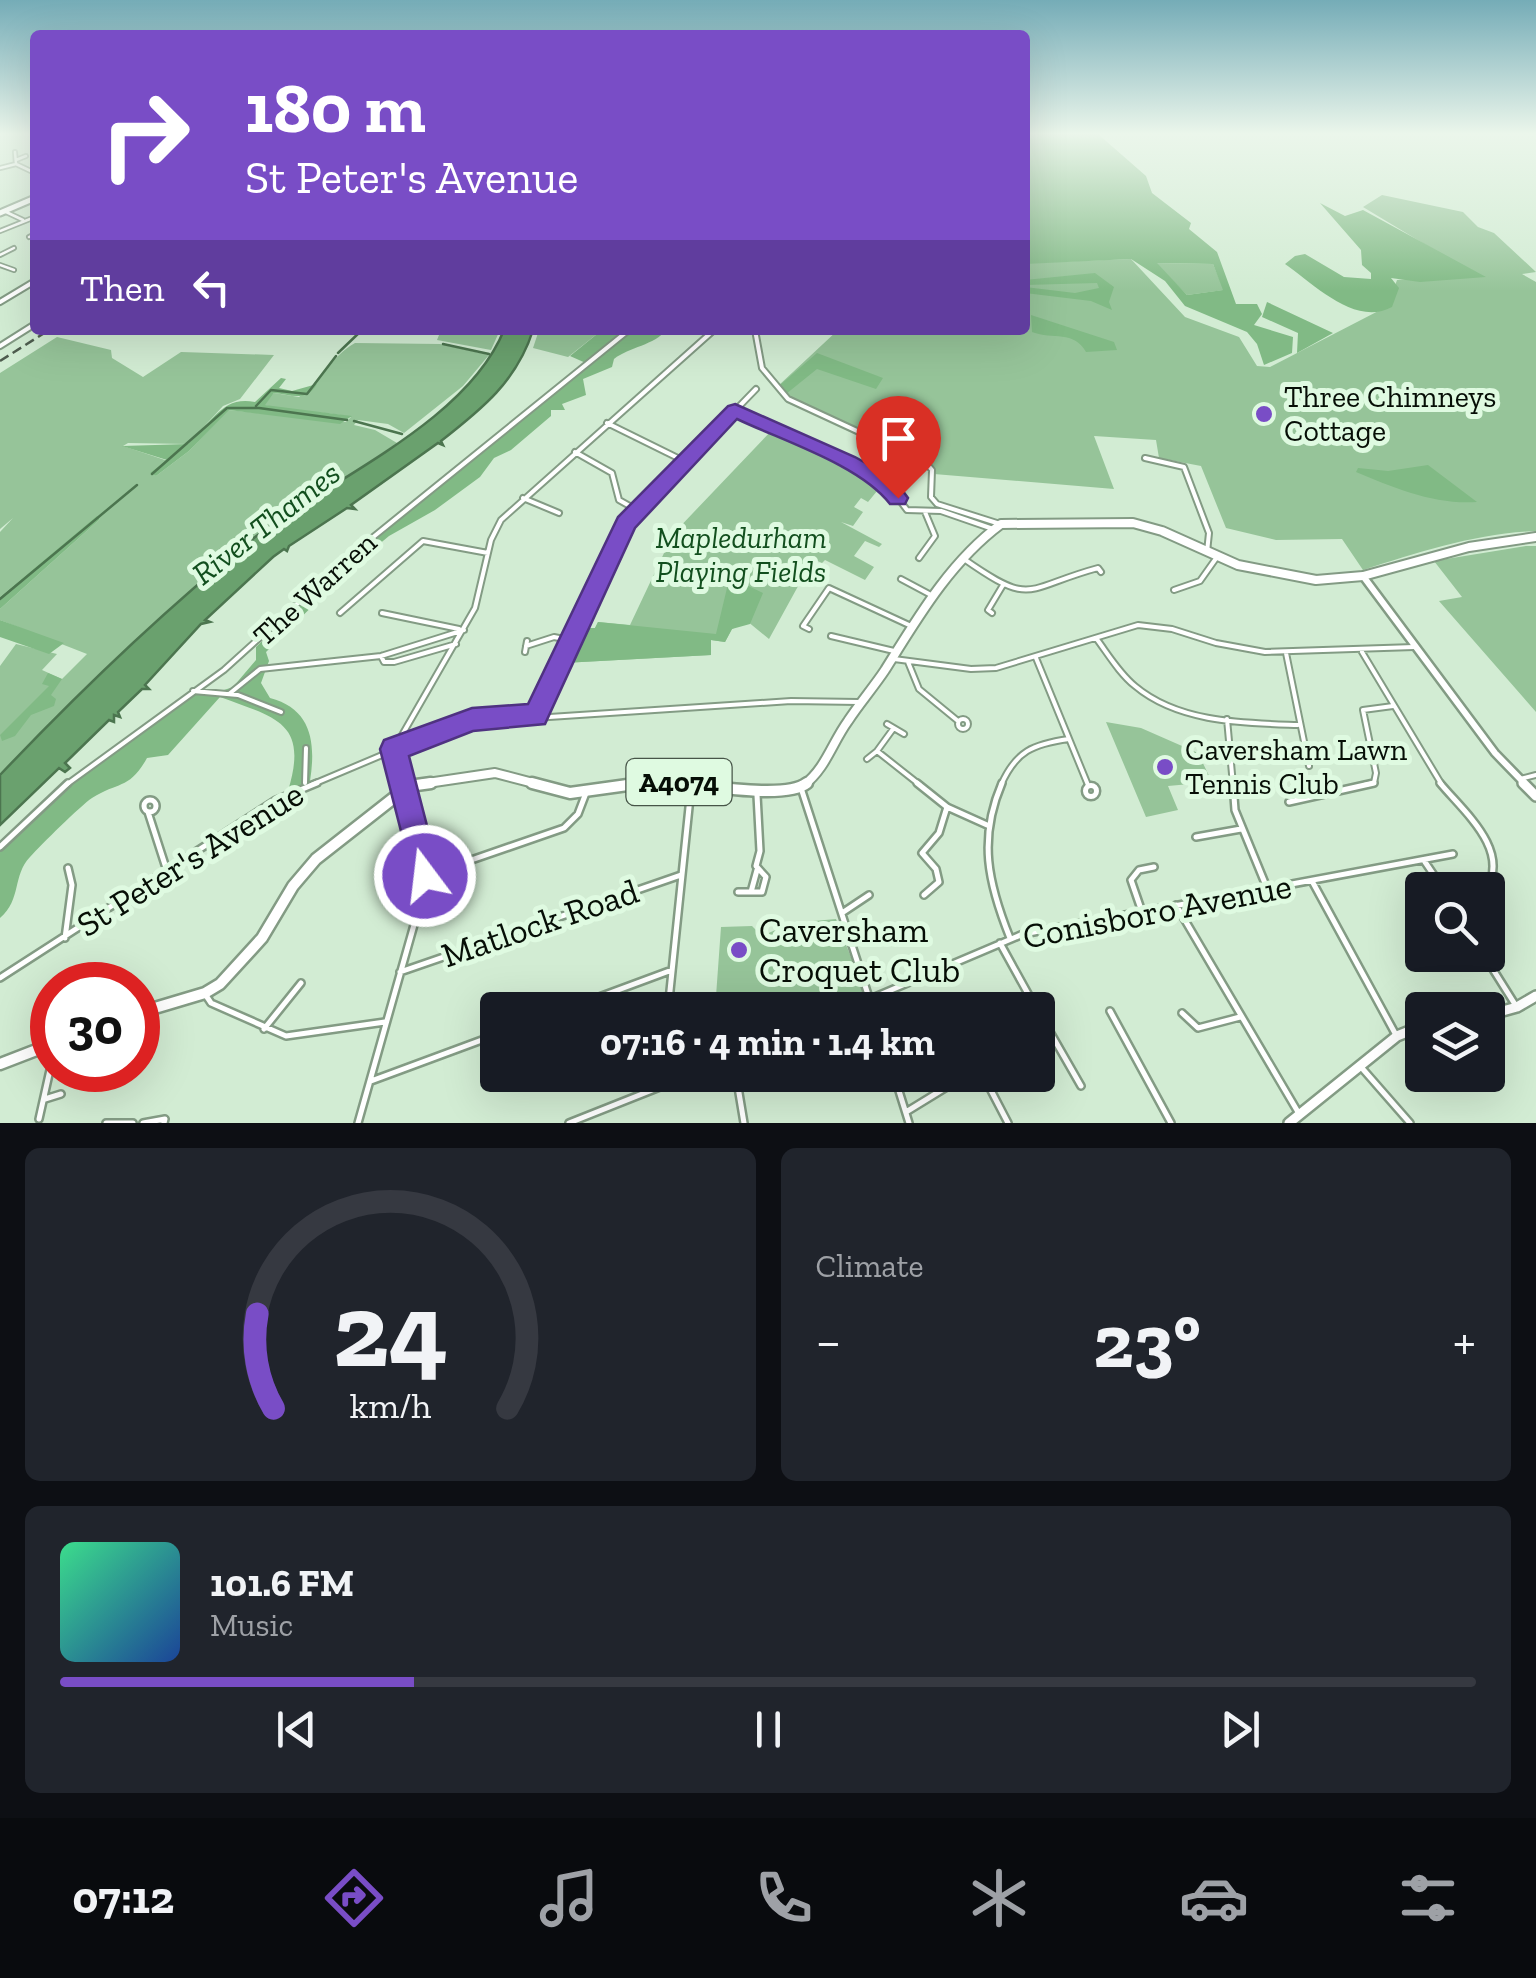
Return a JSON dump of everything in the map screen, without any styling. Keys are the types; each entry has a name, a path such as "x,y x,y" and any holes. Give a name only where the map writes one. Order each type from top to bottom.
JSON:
{"main road":[{"path":"2,212 30,200"},
{"path":"802,788 819,773 859,702 932,595 997,527 1133,523 1162,530 1218,557 1257,570 1304,579 1364,576 1443,553 1536,537"},
{"name":"A4074","path":"160,1006 220,984 248,955 293,886 316,859 402,789 495,773 554,791 586,793 654,781 757,790 802,788"},
{"path":"0,1064 30,1052"}],"street":[{"path":"2,212 25,221"},
{"path":"0,232 30,219"},
{"path":"0,255 14,248"},
{"path":"0,266 14,270"},
{"path":"0,302 30,284"},
{"path":"0,346 30,327"},
{"name":"The Warren","path":"0,847 82,770 255,644 351,554 624,335"},
{"path":"358,1123 425,876 394,749 475,608 495,529 524,498 708,335"},
{"path":"755,335 762,368 785,396 926,463 932,470 932,500 942,509 997,527"},
{"path":"536,716 623,528 636,510 756,389"},
{"path":"735,410 815,444 874,477 890,488 907,510 974,513 997,527"},
{"path":"607,424 684,461"},
{"path":"575,452 612,473 619,500 636,510"},
{"path":"1145,458 1184,467 1209,533 1208,552"},
{"path":"524,498 559,513"},
{"path":"921,555 935,536 925,512"},
{"path":"341,610 424,541 488,554"},
{"path":"1180,590 1200,581 1218,557"},
{"path":"964,559 1004,585 1030,592 1062,577 1099,568"},
{"path":"1364,576 1495,752 1536,796"},
{"path":"902,578 932,595"},
{"path":"988,610 1004,585"},
{"path":"804,627 829,588 910,625"},
{"path":"382,613 464,630"},
{"path":"831,636 908,662 971,670 1036,658 1126,628 1153,625 1236,648 1286,653 1418,647"},
{"path":"229,694 253,673 268,667 318,666 380,656 464,630"},
{"path":"526,646 554,637 570,641"},
{"path":"1096,638 1138,689 1157,700 1228,719 1298,725"},
{"path":"380,656 384,662 395,663 456,644"},
{"path":"1361,650 1436,778 1488,842 1494,872"},
{"path":"1286,653 1298,725 1310,766"},
{"path":"1036,658 1088,785"},
{"path":"908,662 908,675 917,689 958,721"},
{"path":"209,680 211,690"},
{"path":"194,691 229,694 281,712"},
{"name":"St Peter's Avenue","path":"0,978 306,785 472,720 791,701 859,702"},
{"path":"1289,802 1374,783 1376,773 1363,710 1393,706"},
{"path":"1228,719 1236,813 1267,889"},
{"path":"886,724 904,734"},
{"path":"867,759 893,729"},
{"path":"1010,938 989,888 984,856 994,799 1012,761 1032,746 1069,740"},
{"path":"306,748 306,785"},
{"path":"877,751 947,807 987,825"},
{"path":"1520,779 1536,775"},
{"path":"670,992 691,783"},
{"path":"802,788 868,992"},
{"path":"751,892 760,851 757,790"},
{"path":"425,876 564,828 578,814 586,793"},
{"path":"924,895 939,882 936,869 922,853 939,834 947,807"},
{"path":"148,812 168,871"},
{"path":"1196,837 1241,830"},
{"name":"Conisboro Avenue","path":"886,992 1010,938 1453,854"},
{"path":"1425,862 1432,872"},
{"path":"1142,912 1130,880 1139,870 1154,866"},
{"path":"66,938 62,919 73,887 68,868"},
{"path":"738,892 762,892 766,877 756,870"},
{"name":"Matlock Road","path":"400,972 681,875"},
{"path":"1312,881 1397,1036"},
{"path":"842,913 869,895"},
{"path":"1176,905 1300,1115"},
{"path":"1000,943 1027,992"},
{"path":"613,992 672,970"},
{"path":"1495,972 1517,1007"},
{"path":"264,1029 301,983"},
{"path":"205,992 211,1003 286,1036 385,1022"},
{"path":"1505,1010 1536,996"},
{"path":"1110,1010 1171,1123"},
{"path":"1182,1013 1198,1028 1240,1017"},
{"path":"1289,1123 1405,1033"},
{"path":"369,1082 480,1041"},
{"path":"1056,1042 1081,1086"},
{"path":"1361,1068 1410,1123"},
{"path":"39,1119 46,1092"},
{"path":"569,1123 646,1092"},
{"path":"739,1092 744,1123"},
{"path":"900,1092 909,1123"},
{"path":"906,1112 939,1092"},
{"path":"992,1092 1008,1123"},
{"path":"45,1099 61,1094"},
{"path":"143,1123 168,1120"},
{"path":"106,1123 133,1123"}],"green space":[{"path":"1382,195 1463,212 1478,227 1494,233 1536,272 1522,274 1536,282 1536,531 1470,539 1363,570 1342,539 1276,540 1226,528 1201,466 1159,458 1156,440 1094,436 1114,489 934,474 925,462 788,398 778,386 833,335 1030,335 1030,263 1131,259 1185,317 1239,337 1257,366 1270,367 1388,306 1397,280 1474,274 1363,207"},
{"path":"1155,263 1213,264 1224,290 1187,295"},
{"path":"439,335 498,335 491,350 437,340"},
{"path":"537,335 596,335 568,357 533,348"},
{"path":"57,337 111,350 112,358 143,377 181,352 274,355 240,399 223,406 188,444 123,446 168,461 151,473 156,476 189,451 228,410 346,422 351,417 264,405 274,393 299,397 355,343 440,344 489,355 463,386 404,433 388,424 358,420 354,425 375,430 397,443 269,528 218,568 122,654 0,775 0,666 16,644 57,654 42,670 62,679 87,654 0,620 0,609 100,519 97,517 0,597 0,532 13,518 0,529 0,373"},
{"name":"Mapledurham Playing Fields","path":"773,429 882,485 868,502 861,498 854,507 863,512 853,526 841,522 882,544 879,547 865,541 854,556 874,567 865,580 825,560 822,563 813,559 769,639 747,621 732,629 725,642 711,640 711,655 563,663 580,628 595,628 598,622 630,625 673,534"},
{"path":"1536,546 1536,712 1439,601 1462,597 1434,561"},
{"name":"Caversham Lawn Tennis Club","path":"1106,722 1141,728 1198,753 1212,782 1168,786 1178,810 1146,817"},
{"path":"836,919 865,992 716,992 721,927 752,926 762,936 791,923"}],"shaded area":[{"path":"1030,186 1150,186 1152,193 1191,223 1189,229 1217,252 1236,304 1257,304 1262,314 1254,325 1293,337 1292,353 1264,365 1257,344 1247,332 1185,306 1165,281 1131,259 1030,264","holes":["1157,263 1213,264 1223,290 1187,295"]},
{"path":"1320,203 1345,216 1363,210 1486,277 1420,282 1391,278 1399,288 1392,307 1364,312 1350,307 1285,264 1305,254 1344,277 1371,279 1371,273 1362,265 1361,250"},
{"path":"1095,273 1114,287 1109,302 1112,310 1091,301 1030,294 1030,288 1075,293 1099,288 1097,283 1030,285 1030,280"},
{"path":"1267,302 1333,333 1297,353 1298,333 1262,317"},
{"path":"1031,315 1114,342 1117,350 1086,352 1069,338 1032,332"},
{"path":"501,335 531,335 508,379 441,441 443,445 438,443 351,505 355,509 347,508 273,557 205,620 210,622 201,624 145,685 149,689 142,689 118,712 120,717 114,715 114,722 109,720 65,763 70,768 65,772 59,768 0,825 0,775 90,684 250,541 427,422 485,364"},
{"path":"596,335 660,335 614,359 612,367 583,379 586,395 562,404 565,410 551,410 551,416 511,450 494,458 480,477 435,510 389,536 266,652 269,661 261,683 270,698 295,710 308,729 312,754 310,781 288,791 294,750 283,726 220,697 168,755 147,758 129,780 92,798 43,844 24,864 11,903 0,918 0,851 88,768 152,720 193,694 212,694 233,687 256,660 256,647 353,555 588,364 570,356"},
{"path":"817,353 883,378 876,389 817,369 786,394 780,385"},
{"path":"281,378 286,379 279,388 292,391 317,384 303,395 274,393 265,405 352,416 340,424 229,410 189,451 156,476 150,473 167,460 122,446 188,444 218,412 234,403 255,402"},
{"path":"1428,465 1477,502 1430,498 1356,472 1358,468 1388,471"},
{"path":"97,516 100,519 0,609 0,597"},
{"path":"740,582 763,593 750,624 732,629 725,642 711,640 711,655 563,663 580,628 595,628 598,622 716,634 727,588"},
{"path":"0,620 64,643 49,654 0,637"},
{"path":"48,673 62,679 51,695 56,699 54,706 31,715 15,736 2,741 0,735 49,686 42,684"}],"waterway":[{"path":"338,353 357,335"},
{"path":"443,344 489,354"},
{"path":"256,406 271,390 307,394 336,356"},
{"path":"152,474 227,408 259,408 347,420"},
{"path":"354,421 402,434"},
{"path":"0,599 137,485"}],"railway":[{"path":"0,361 41,335"}],"place":[{"name":"Three Chimneys Cottage","path":"1264,414"},
{"name":"Caversham Lawn Tennis Club","path":"1165,767"},
{"name":"Caversham Croquet Club","path":"739,950"}],"route":[{"path":"425,876 394,749 458,723 536,716 626,523 735,410 815,444 886,484 898,498"}],"water label":[{"name":"River Thames","path":"266,523"}]}
